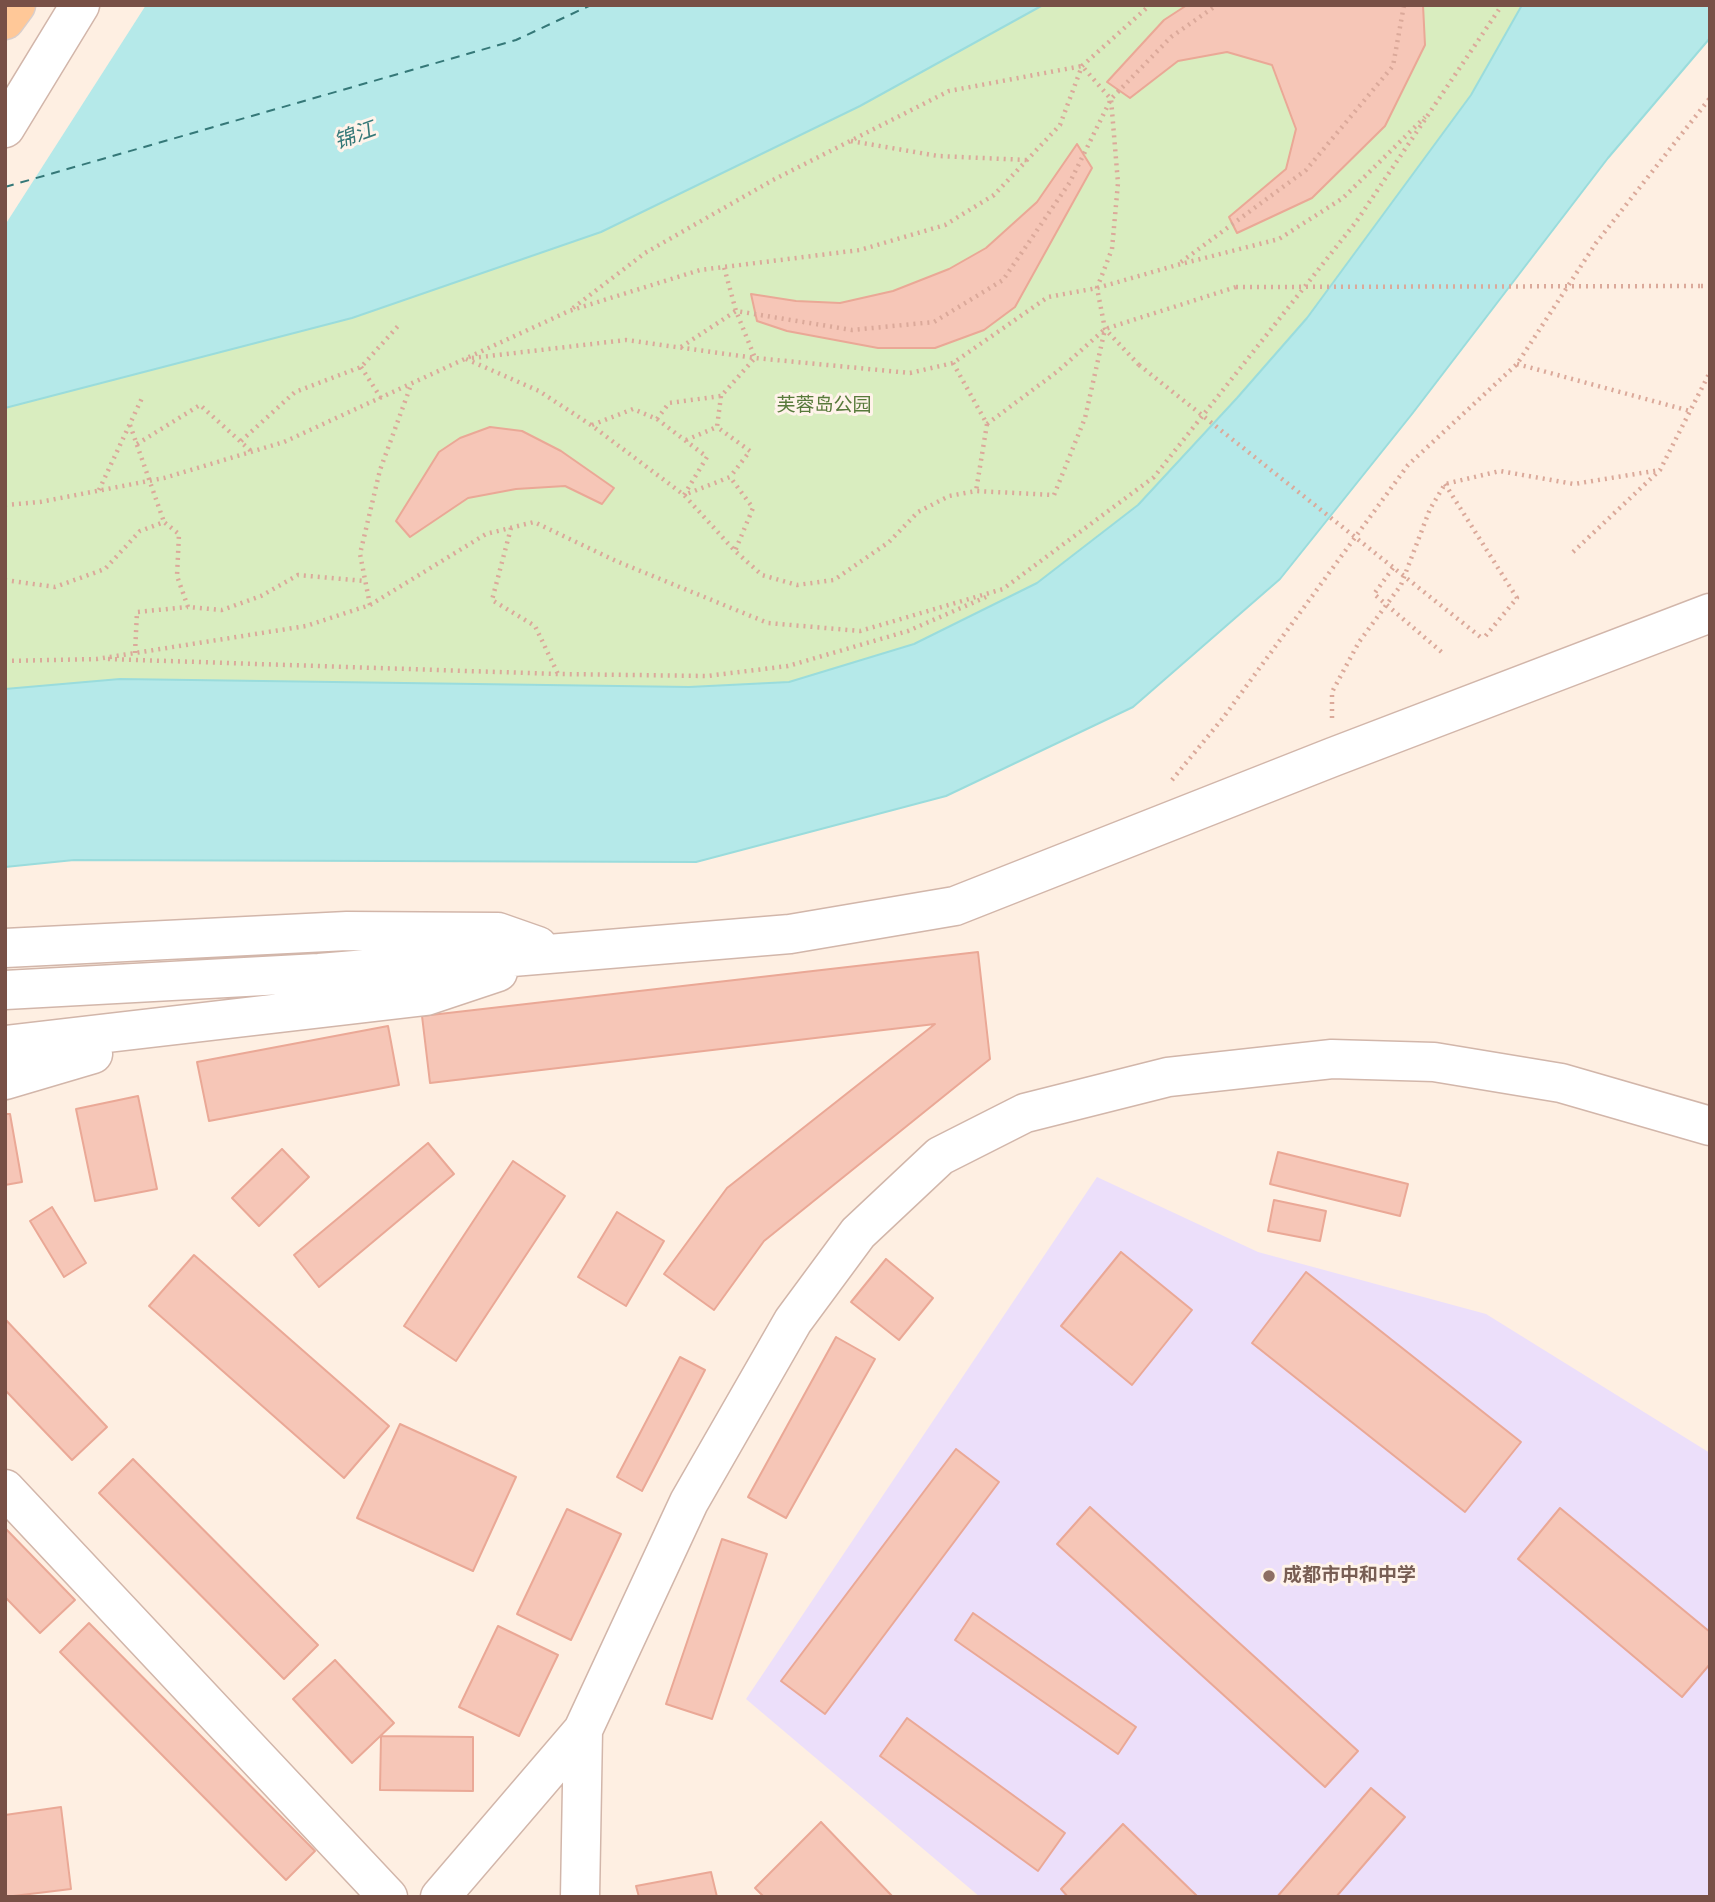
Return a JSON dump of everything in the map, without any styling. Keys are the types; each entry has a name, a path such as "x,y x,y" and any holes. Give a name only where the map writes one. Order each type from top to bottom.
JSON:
{"main road":[{"path":"5,20 16,5"}],"street":[{"path":"5,128 80,5"},
{"path":"5,990 319,973 790,934 955,906 1334,757 1710,614"},
{"path":"5,948 347,931 498,932 557,953"},
{"path":"5,1045 426,996 557,953"},
{"path":"5,1080 193,1024"},
{"path":"440,1897 583,1730 689,1502 793,1321 858,1233 940,1156 1026,1113 1168,1077 1332,1059 1434,1062 1561,1083 1710,1126"},
{"path":"5,1489 387,1897"},
{"path":"580,1897 583,1730"}],"path":[{"path":"5,505 40,502 150,481 284,442 569,312 699,270 860,250 946,225 994,195 1060,125 1082,66 1150,5"},
{"path":"681,347 736,311 852,330 934,322 1003,280 1070,182 1111,99 1171,37 1217,5"},
{"path":"1178,265 1306,170 1393,66 1404,5"},
{"path":"5,661 97,659 558,674 707,676 788,666 908,631 1003,589 1154,477 1356,222 1502,5"},
{"path":"465,359 539,391 591,425 684,495 735,551 762,575 797,585 834,580 889,542 918,512 948,496 976,491 1054,495 1085,418 1105,328 1097,288 1112,249 1118,183 1111,99 1082,66"},
{"path":"569,312 645,253 773,180 949,91 1082,66"},
{"path":"1180,818 1169,783 1223,718 1408,465 1517,364 1596,243 1710,99"},
{"path":"465,359 626,340 755,358 910,373 953,363 1048,297 1097,288 1279,239 1343,198 1434,109"},
{"path":"850,141 938,156 1027,160"},
{"path":"724,267 736,311 755,358"},
{"path":"986,424 1058,372 1105,328 1236,287 1710,286"},
{"path":"241,441 295,391 361,367 399,325"},
{"path":"1105,328 1139,365 1483,639 1517,598 1445,484"},
{"path":"717,427 721,396 755,358"},
{"path":"953,363 986,424 976,491"},
{"path":"1517,364 1689,411"},
{"path":"361,367 381,398"},
{"path":"1573,552 1660,470 1710,372"},
{"path":"370,605 360,554 380,470 411,384"},
{"path":"657,419 669,402 721,396"},
{"path":"99,491 142,398"},
{"path":"137,444 200,405 252,452"},
{"path":"591,425 634,409 657,419 685,440 707,457 684,495"},
{"path":"130,425 164,522 179,534 177,576 188,607"},
{"path":"685,440 717,427"},
{"path":"684,495 730,477 750,451 717,427"},
{"path":"1334,757 1332,692 1359,642 1401,585 1430,509 1445,484 1500,471 1574,484 1660,470"},
{"path":"730,477 753,508 735,551"},
{"path":"5,580 55,587 106,569 140,531 164,522"},
{"path":"97,659 306,626 370,605 486,534 534,522 616,561 768,623 860,631 1003,589"},
{"path":"512,527 492,600 535,626 558,674"},
{"path":"1393,568 1374,594 1445,655"},
{"path":"135,653 137,612 188,607 222,610 261,596 298,575 365,581"}],"shaded area":[{"name":"成都市中和中学","path":"1097,1177 1258,1252 1486,1314 1710,1453 1710,1897 980,1897 746,1699"}],"green space":[{"name":"芙蓉岛公园","path":"1043,5 1522,5 1471,95 1307,318 1138,505 1037,583 914,644 789,682 689,687 120,679 5,689 5,408 352,318 860,106"}],"water":[{"name":"锦江","path":"30,5 1043,5 860,106 601,232 352,318 5,408 5,14"},
{"path":"1522,5 1710,5 1710,38 1608,158 1412,414 1280,579 1133,707 946,796 696,862 74,860 5,867 5,689 120,679 689,687 789,682 914,644 1037,583 1138,505 1307,318 1471,95"}],"pier":[{"path":"20,5 146,5 5,225 5,10"}],"building":[{"path":"1187,5 1423,5 1425,45 1385,126 1312,198 1237,233 1229,217 1286,169 1296,129 1272,65 1227,52 1178,61 1130,98 1107,82 1164,20"},
{"path":"1077,144 1092,168 1015,307 984,330 935,348 878,348 787,331 757,321 751,294 796,301 840,303 893,291 949,269 986,248 1037,202"},
{"path":"490,427 522,431 561,451 614,488 602,504 565,486 516,489 468,498 410,537 396,521 439,452 460,438"},
{"path":"978,952 990,1059 764,1241 714,1310 664,1274 727,1188 935,1024 430,1083 422,1016"},
{"path":"388,1026 399,1085 209,1121 197,1062"},
{"path":"138,1096 157,1189 95,1201 76,1109"},
{"path":"5,1114 10,1114 22,1182 5,1185"},
{"path":"428,1143 454,1174 319,1287 294,1255"},
{"path":"282,1149 309,1177 259,1226 232,1198"},
{"path":"1278,1152 1408,1184 1400,1216 1270,1184"},
{"path":"513,1161 565,1196 456,1361 404,1326"},
{"path":"1274,1200 1326,1211 1320,1241 1268,1231"},
{"path":"52,1207 86,1263 64,1277 30,1221"},
{"path":"617,1212 664,1241 626,1306 578,1277"},
{"path":"1121,1252 1192,1310 1132,1385 1061,1326"},
{"path":"194,1255 389,1426 344,1478 149,1306"},
{"path":"886,1259 933,1298 899,1340 851,1302"},
{"path":"1306,1272 1521,1442 1465,1512 1252,1343"},
{"path":"5,1319 107,1427 72,1460 5,1390"},
{"path":"836,1337 875,1359 786,1518 748,1497"},
{"path":"680,1357 705,1370 642,1491 617,1477"},
{"path":"400,1424 516,1477 473,1571 357,1518"},
{"path":"956,1449 999,1482 825,1714 781,1681"},
{"path":"133,1459 318,1645 284,1679 99,1493"},
{"path":"1090,1507 1358,1751 1325,1787 1057,1544"},
{"path":"1560,1508 1710,1632 1710,1664 1682,1697 1518,1559"},
{"path":"567,1509 621,1534 571,1640 517,1614"},
{"path":"5,1528 75,1600 40,1633 5,1597"},
{"path":"722,1539 767,1554 712,1719 666,1704"},
{"path":"973,1613 1136,1727 1118,1754 955,1640"},
{"path":"89,1623 315,1851 286,1880 60,1652"},
{"path":"498,1626 558,1655 519,1736 459,1707"},
{"path":"335,1660 394,1723 352,1763 293,1699"},
{"path":"907,1718 1065,1833 1038,1871 880,1756"},
{"path":"381,1736 473,1737 473,1791 380,1790"},
{"path":"1371,1788 1405,1817 1336,1897 1277,1897"},
{"path":"61,1807 71,1889 5,1897 5,1815"},
{"path":"821,1822 893,1897 764,1897 755,1888"},
{"path":"1123,1824 1198,1897 1068,1897 1061,1889"},
{"path":"711,1872 717,1897 639,1897 636,1886"}],"ferry route":[{"path":"5,187 516,40 591,5"}],"place":[{"name":"成都市中和中学","path":"1269,1576"}]}
